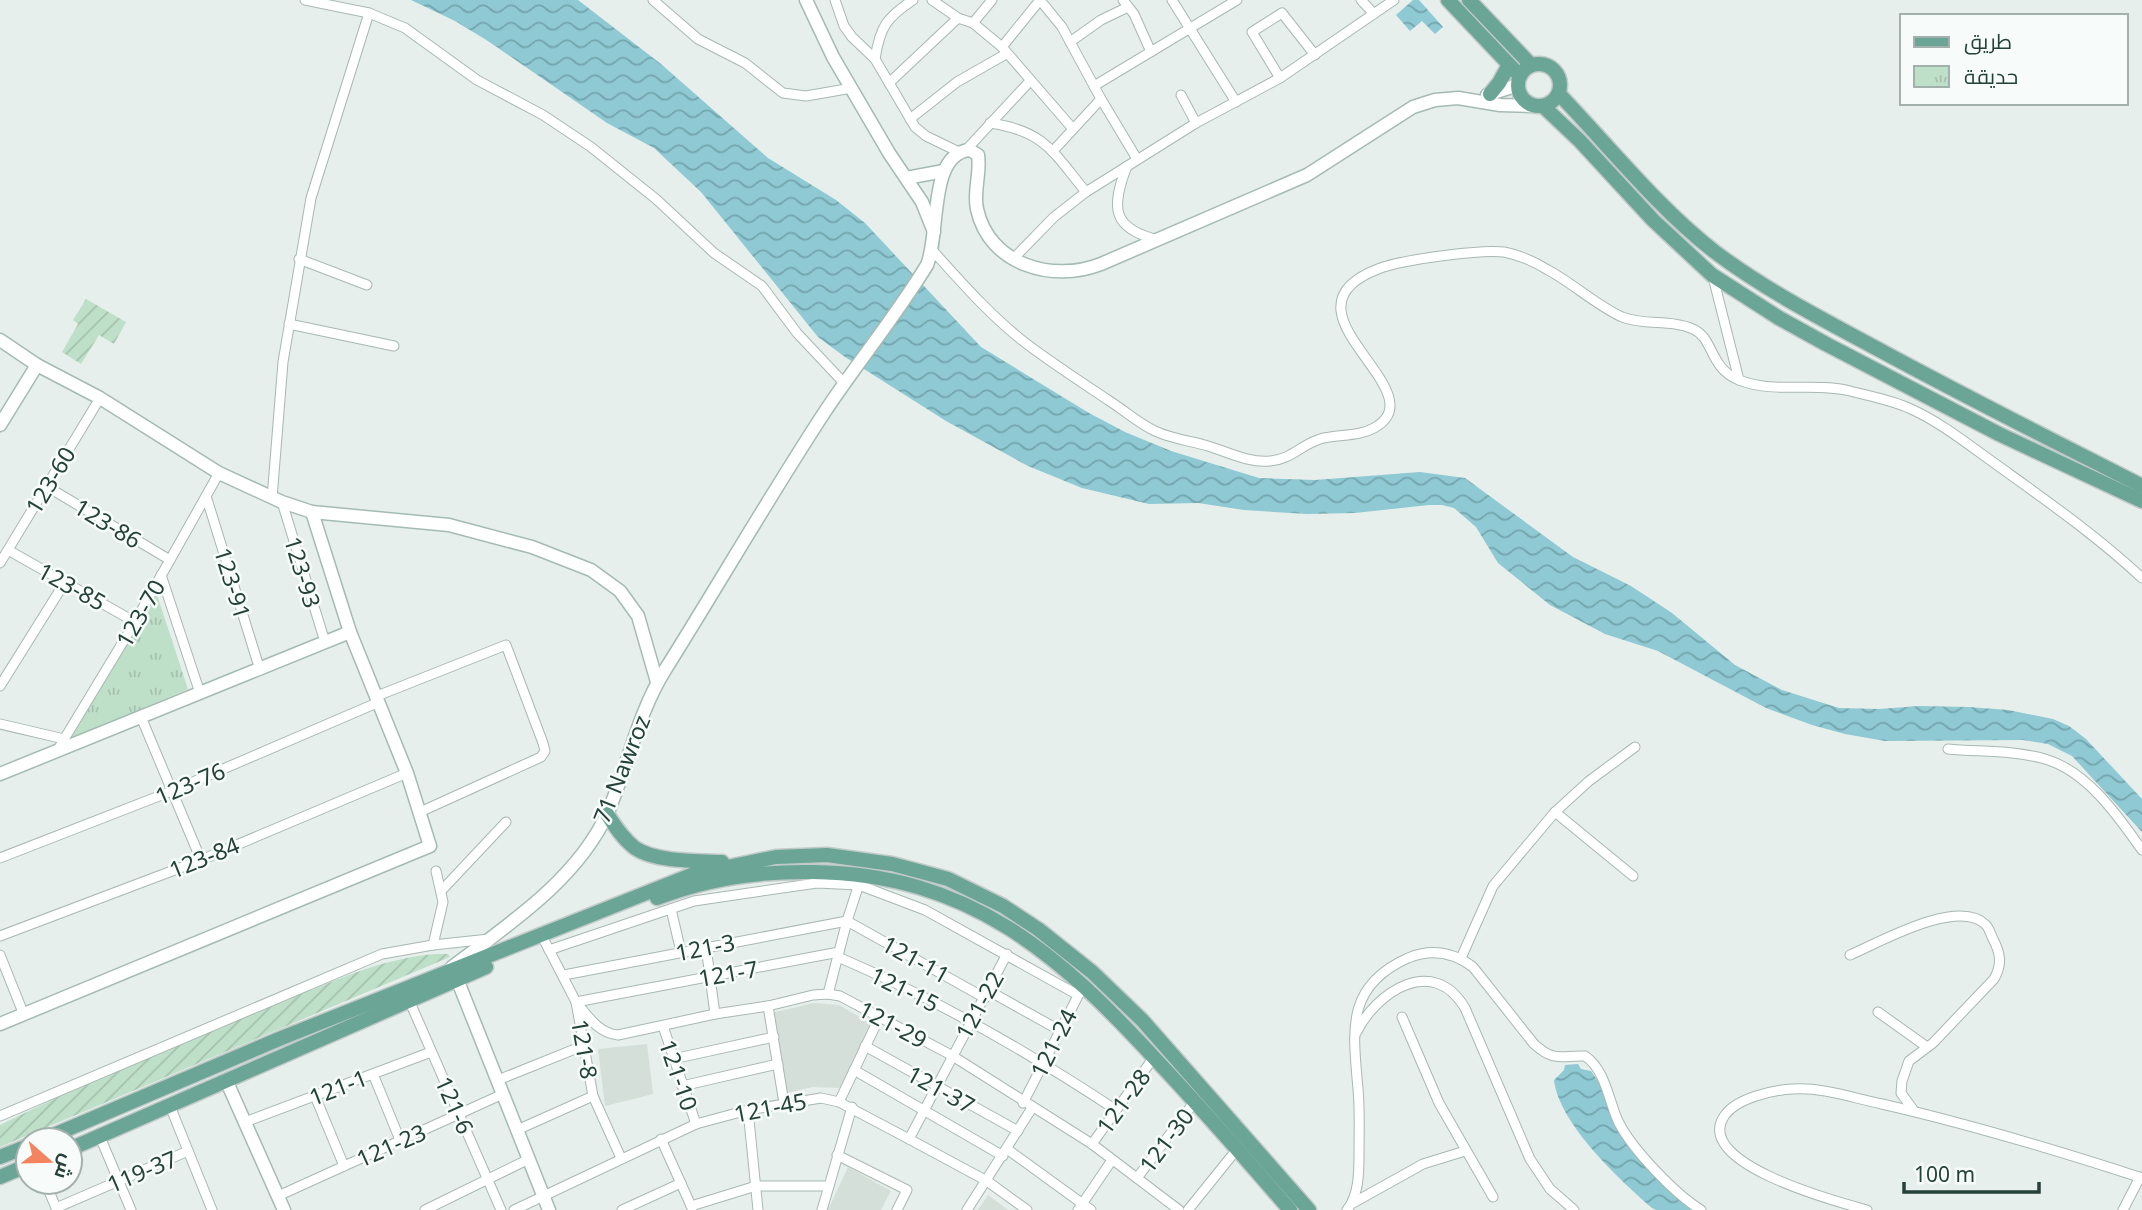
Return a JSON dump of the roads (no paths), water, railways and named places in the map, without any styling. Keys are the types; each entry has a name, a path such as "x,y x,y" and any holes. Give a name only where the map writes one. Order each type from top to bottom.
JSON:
{"main road":[{"path":"1448,0 1509,65 1519,80 1519,91 1526,101 1540,106 1580,141 1653,220 1713,275 1779,318 1826,344 1999,434 2142,501"},
{"path":"1469,0 1531,65"},
{"path":"1519,80 1531,65 1546,64 1557,73 1561,87 1559,94 1550,103 1540,106"},
{"path":"1490,94 1509,65"},
{"path":"1559,94 1683,226 1745,273 1795,304 1966,397 2142,486"},
{"path":"607,814 624,838 638,850 665,858 738,863"},
{"path":"75,1126 279,1039 494,959 694,874 738,863 789,856 827,855 892,864 948,879 1003,906 1038,929 1092,972 1142,1020 1309,1210"},
{"path":"494,959 547,946 662,896 735,877 788,871 906,882 958,900 997,920 1030,942 1154,1057 1238,1148 1290,1210"},
{"path":"84,1143 409,1000 450,976"}],"street":[{"path":"305,0 369,13 405,28 477,80 543,115 591,147 656,199 714,253 762,286 797,333 846,381"},
{"path":"653,0 698,39 745,62 783,93 806,96 852,88"},
{"path":"806,0 833,57 889,153 922,202 935,236"},
{"path":"835,0 844,26 874,59 920,132 962,151 974,151 979,157 975,194 981,222 996,246 1013,259 1045,271 1076,271 1095,267 1307,175 1413,107 1435,100 1470,99 1490,94 1519,80"},
{"path":"874,59 883,27 895,12 913,0"},
{"path":"932,0 958,18 973,23 1004,50 1073,129"},
{"path":"973,23 992,0"},
{"path":"910,119 1004,50 1040,0 1062,27 1101,99 1138,159"},
{"path":"1172,0 1236,102"},
{"path":"1094,86 1237,0"},
{"path":"1361,0 1374,14"},
{"path":"1013,259 1054,217 1086,192 1196,122 1280,78 1394,0"},
{"path":"1070,42 1125,3 1151,52"},
{"path":"277,500 283,362 299,259 311,198 369,13"},
{"path":"1280,78 1252,32 1282,13 1315,55"},
{"path":"889,83 958,18"},
{"path":"906,177 944,170 1030,81"},
{"path":"1181,95 1196,122"},
{"path":"1053,151 1101,99"},
{"path":"1470,99 1500,105 1540,106"},
{"path":"990,123 1027,132 1053,151 1086,192"},
{"path":"1127,166 1119,187 1118,212 1133,233 1159,240"},
{"name":"71 Nawroz","path":"450,976 489,939 523,915 560,879 607,814 657,682 728,570 779,481 925,269 933,251 939,190 944,170"},
{"path":"933,251 969,291 1023,340 1142,424 1172,437 1259,461 1292,456 1312,442 1366,432 1385,420 1391,404 1386,388 1357,347 1344,323 1340,307 1344,294 1354,283 1374,270 1393,264 1500,251 1550,270 1618,315 1639,322 1693,329 1704,339 1719,367 1739,380 1764,386 1844,389 1909,408 1950,432 2082,526 2142,578"},
{"path":"299,259 366,285"},
{"path":"1713,275 1739,380"},
{"path":"289,324 394,346"},
{"path":"0,340 37,365 100,398 219,473 277,500 312,512 449,525 532,547 591,569 620,592 638,616 657,682"},
{"path":"0,425 37,365"},
{"name":"123-60","path":"0,563 100,398"},
{"name":"123-70","path":"61,745 219,473"},
{"name":"123-86","path":"46,486 170,560"},
{"name":"123-91","path":"206,496 260,670"},
{"name":"123-93","path":"277,500 325,642"},
{"path":"0,1024 430,846 407,773 351,632 312,512"},
{"name":"123-85","path":"8,550 135,621"},
{"path":"161,575 200,693"},
{"path":"0,686 65,582"},
{"path":"0,774 61,745 141,717 351,632"},
{"name":"123-76","path":"0,858 172,791 506,645 545,751 541,757 420,812"},
{"path":"141,717 201,860"},
{"path":"0,724 61,745"},
{"path":"1461,958 1493,886 1555,812 1635,747"},
{"path":"1948,749 2024,755 2057,763 2102,799 2142,850"},
{"name":"123-84","path":"0,936 201,860 407,773"},
{"path":"1555,812 1633,876"},
{"path":"442,890 506,822"},
{"path":"433,945 443,902 436,871"},
{"path":"576,1002 593,1023 611,1035 625,1035 715,1014 828,994 861,879"},
{"path":"547,946 694,901 861,879 1081,990"},
{"path":"671,909 681,952"},
{"path":"1850,955 1936,918 1953,914 1965,915 1985,925 2000,956 2000,969 1994,979 1909,1062 1901,1093 1914,1111"},
{"name":"121-3","path":"564,975 847,921"},
{"name":"121-11","path":"847,921 1059,1030"},
{"path":"0,1116 382,954 489,939"},
{"name":"121-8","path":"547,946 576,1002 593,1097 621,1158"},
{"path":"705,947 715,1014"},
{"path":"1350,1206 1359,1170 1360,1108 1354,1022 1360,1000 1372,982 1385,971 1412,957 1444,953 1461,958 1482,976 1534,1044 1546,1055 1560,1059 1586,1056 1591,1059 1628,1136 1659,1174 1701,1210"},
{"name":"121-22","path":"909,1139 951,1055 972,1023 1007,954"},
{"path":"0,955 24,1015"},
{"name":"121-7","path":"576,1002 838,955"},
{"name":"121-15","path":"838,955 900,984 1043,1062 1116,1110"},
{"path":"450,976 498,1080 549,1210"},
{"path":"1354,1038 1368,1013 1398,988 1424,981 1450,990 1465,1008 1530,1159 1550,1189 1574,1210"},
{"name":"121-24","path":"967,1210 1018,1131 1043,1062 1081,990"},
{"name":"121-29","path":"828,994 840,996 951,1055 1092,1144 1179,1210"},
{"name":"121-6","path":"409,1000 501,1210"},
{"path":"768,1006 784,1103"},
{"path":"1878,1012 1927,1047"},
{"path":"839,1102 880,1016"},
{"path":"1402,1017 1439,1103 1493,1197"},
{"name":"121-10","path":"663,1026 696,1124"},
{"path":"673,1059 774,1037"},
{"path":"498,1080 585,1045"},
{"name":"121-37","path":"865,1046 1018,1131"},
{"name":"121-1","path":"245,1122 431,1052"},
{"name":"121-28","path":"1092,1144 1154,1057"},
{"path":"682,1086 778,1063"},
{"path":"854,1070 923,1111 1005,1152 1080,1207 1091,1210"},
{"path":"373,1074 400,1140"},
{"path":"226,1080 284,1210"},
{"path":"1867,1210 1793,1188 1744,1162 1732,1153 1720,1136 1723,1117 1742,1102 1792,1088 1816,1089 1914,1111 2141,1177 2123,1210"},
{"name":"121-23","path":"278,1196 503,1094"},
{"path":"315,1096 344,1166"},
{"path":"517,1130 593,1097"},
{"name":"121-45","path":"514,1210 696,1124 748,1110 821,1098 852,1107 987,1181 1027,1210"},
{"name":"121-30","path":"1137,1178 1195,1101"},
{"path":"170,1106 212,1210"},
{"path":"822,1210 852,1107"},
{"path":"748,1110 758,1210"},
{"path":"100,1137 131,1210"},
{"path":"661,1139 692,1208 756,1186 828,1186"},
{"path":"1188,1210 1238,1148"},
{"path":"1350,1206 1423,1164 1465,1151"},
{"name":"119-37","path":"57,1209 188,1152"},
{"path":"837,1155 906,1190 897,1210"},
{"path":"425,1210 529,1159"},
{"path":"1080,1207 1112,1160"},
{"path":"622,1210 681,1183"}],"water":[{"path":"411,0 578,0 661,64 768,158 836,200 865,223 981,347 1125,432 1171,451 1259,478 1315,480 1420,472 1465,478 1573,557 1631,586 1672,613 1735,665 1782,690 1839,708 1919,706 2008,710 2053,719 2069,726 2086,739 2142,799 2142,832 2072,756 2048,744 2023,740 1885,741 1845,734 1766,708 1658,651 1605,634 1550,605 1498,563 1476,527 1454,508 1429,505 1355,513 1307,514 1244,510 1198,503 1149,504 1082,488 1028,466 946,421 818,337 701,192 654,148 607,123 488,41 455,21"},
{"path":"1413,0 1419,0 1443,27 1435,34 1422,21 1410,31 1396,15"},
{"path":"1578,1064 1581,1069 1591,1071 1598,1081 1646,1167 1691,1210 1652,1208 1608,1167 1579,1132 1558,1097 1554,1080 1564,1070 1565,1065"}]}
